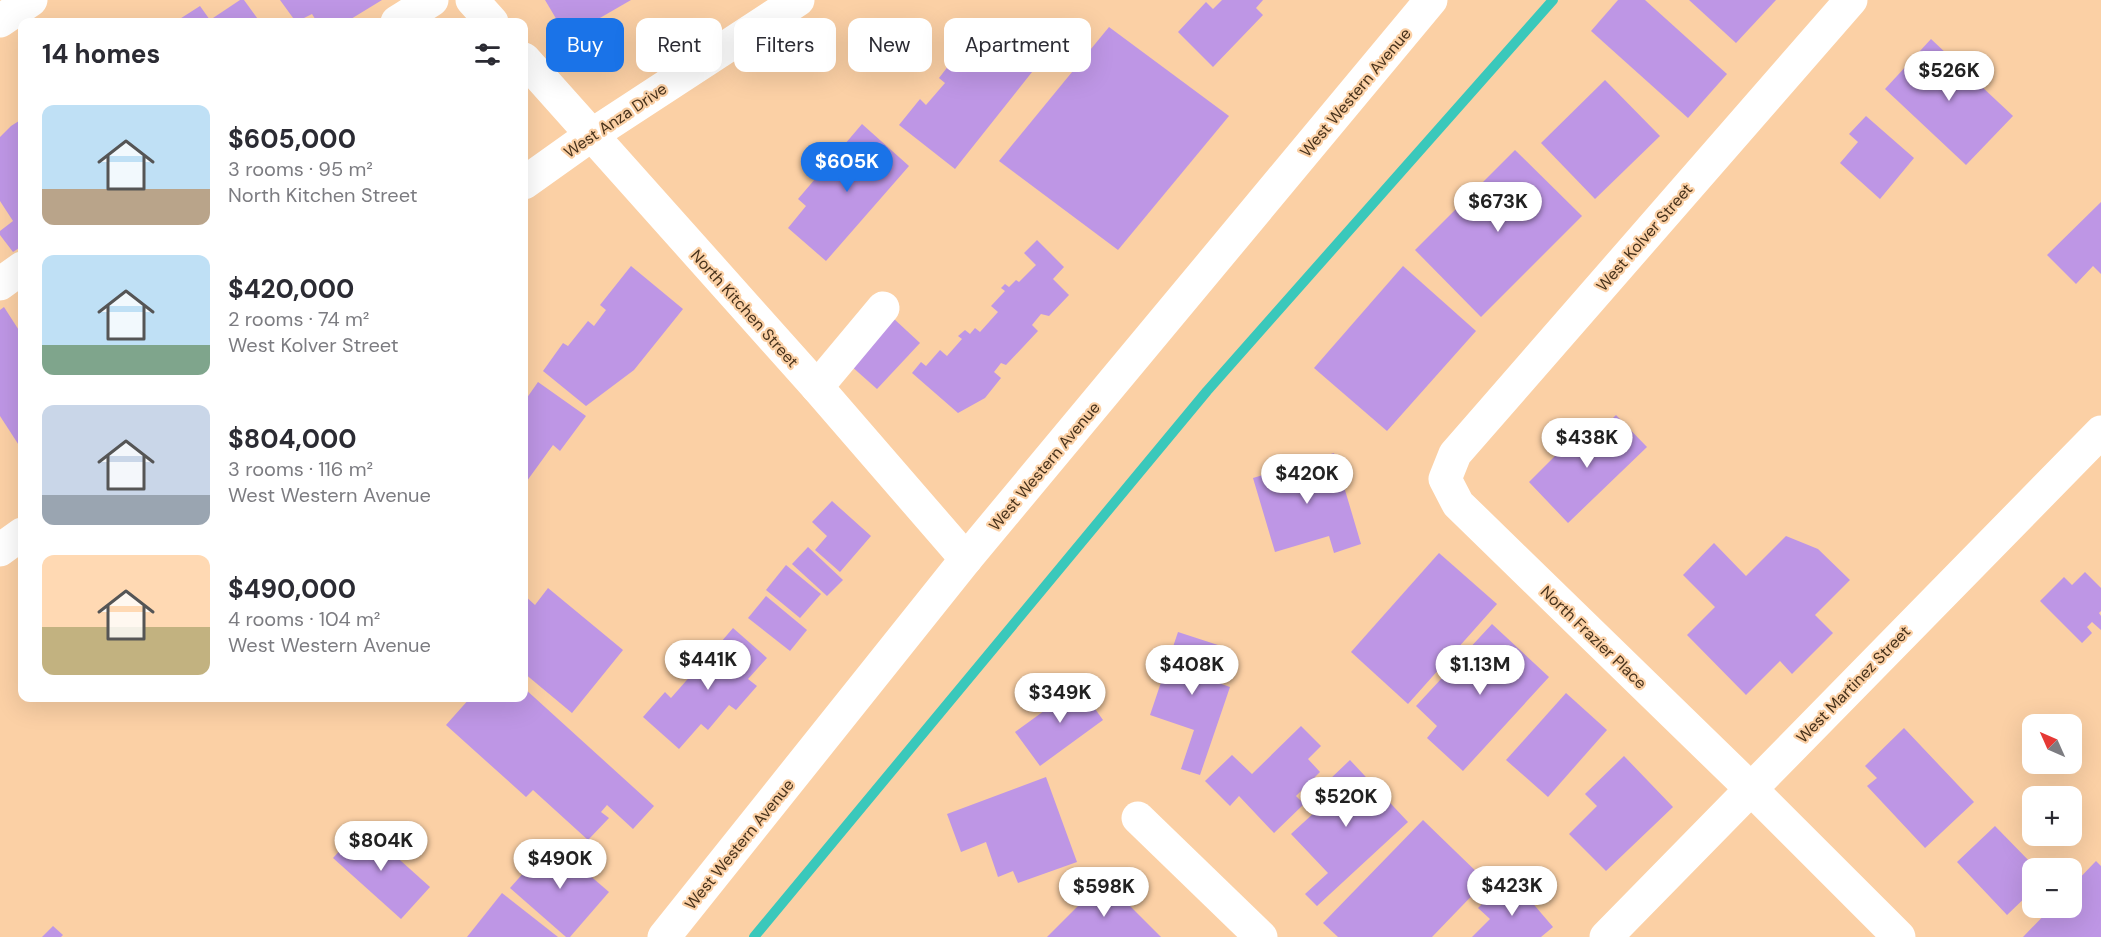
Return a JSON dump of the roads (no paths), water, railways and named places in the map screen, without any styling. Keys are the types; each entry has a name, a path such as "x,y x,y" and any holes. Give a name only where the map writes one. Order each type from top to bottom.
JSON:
{"street":[{"path":"0,21 31,0"},
{"path":"403,18 432,0"},
{"path":"472,0 488,18"},
{"name":"West Anza Drive","path":"528,180 590,136 798,0"},
{"name":"West Western Avenue","path":"664,937 966,559 1431,0"},
{"name":"West Kolver Street","path":"1444,479 1455,454 1851,0"},
{"name":"North Kitchen Street","path":"528,64 590,136 817,387 966,559"},
{"path":"0,284 18,271"},
{"path":"817,387 883,308"},
{"name":"West Martinez Street","path":"1606,937 2101,432"},
{"name":"North Frazier Place","path":"1444,479 1458,504 1751,789 1899,937"},
{"path":"0,550 18,537"},
{"path":"1138,818 1261,937"}],"waterway":[{"path":"754,937 1207,391 1553,0"}]}
